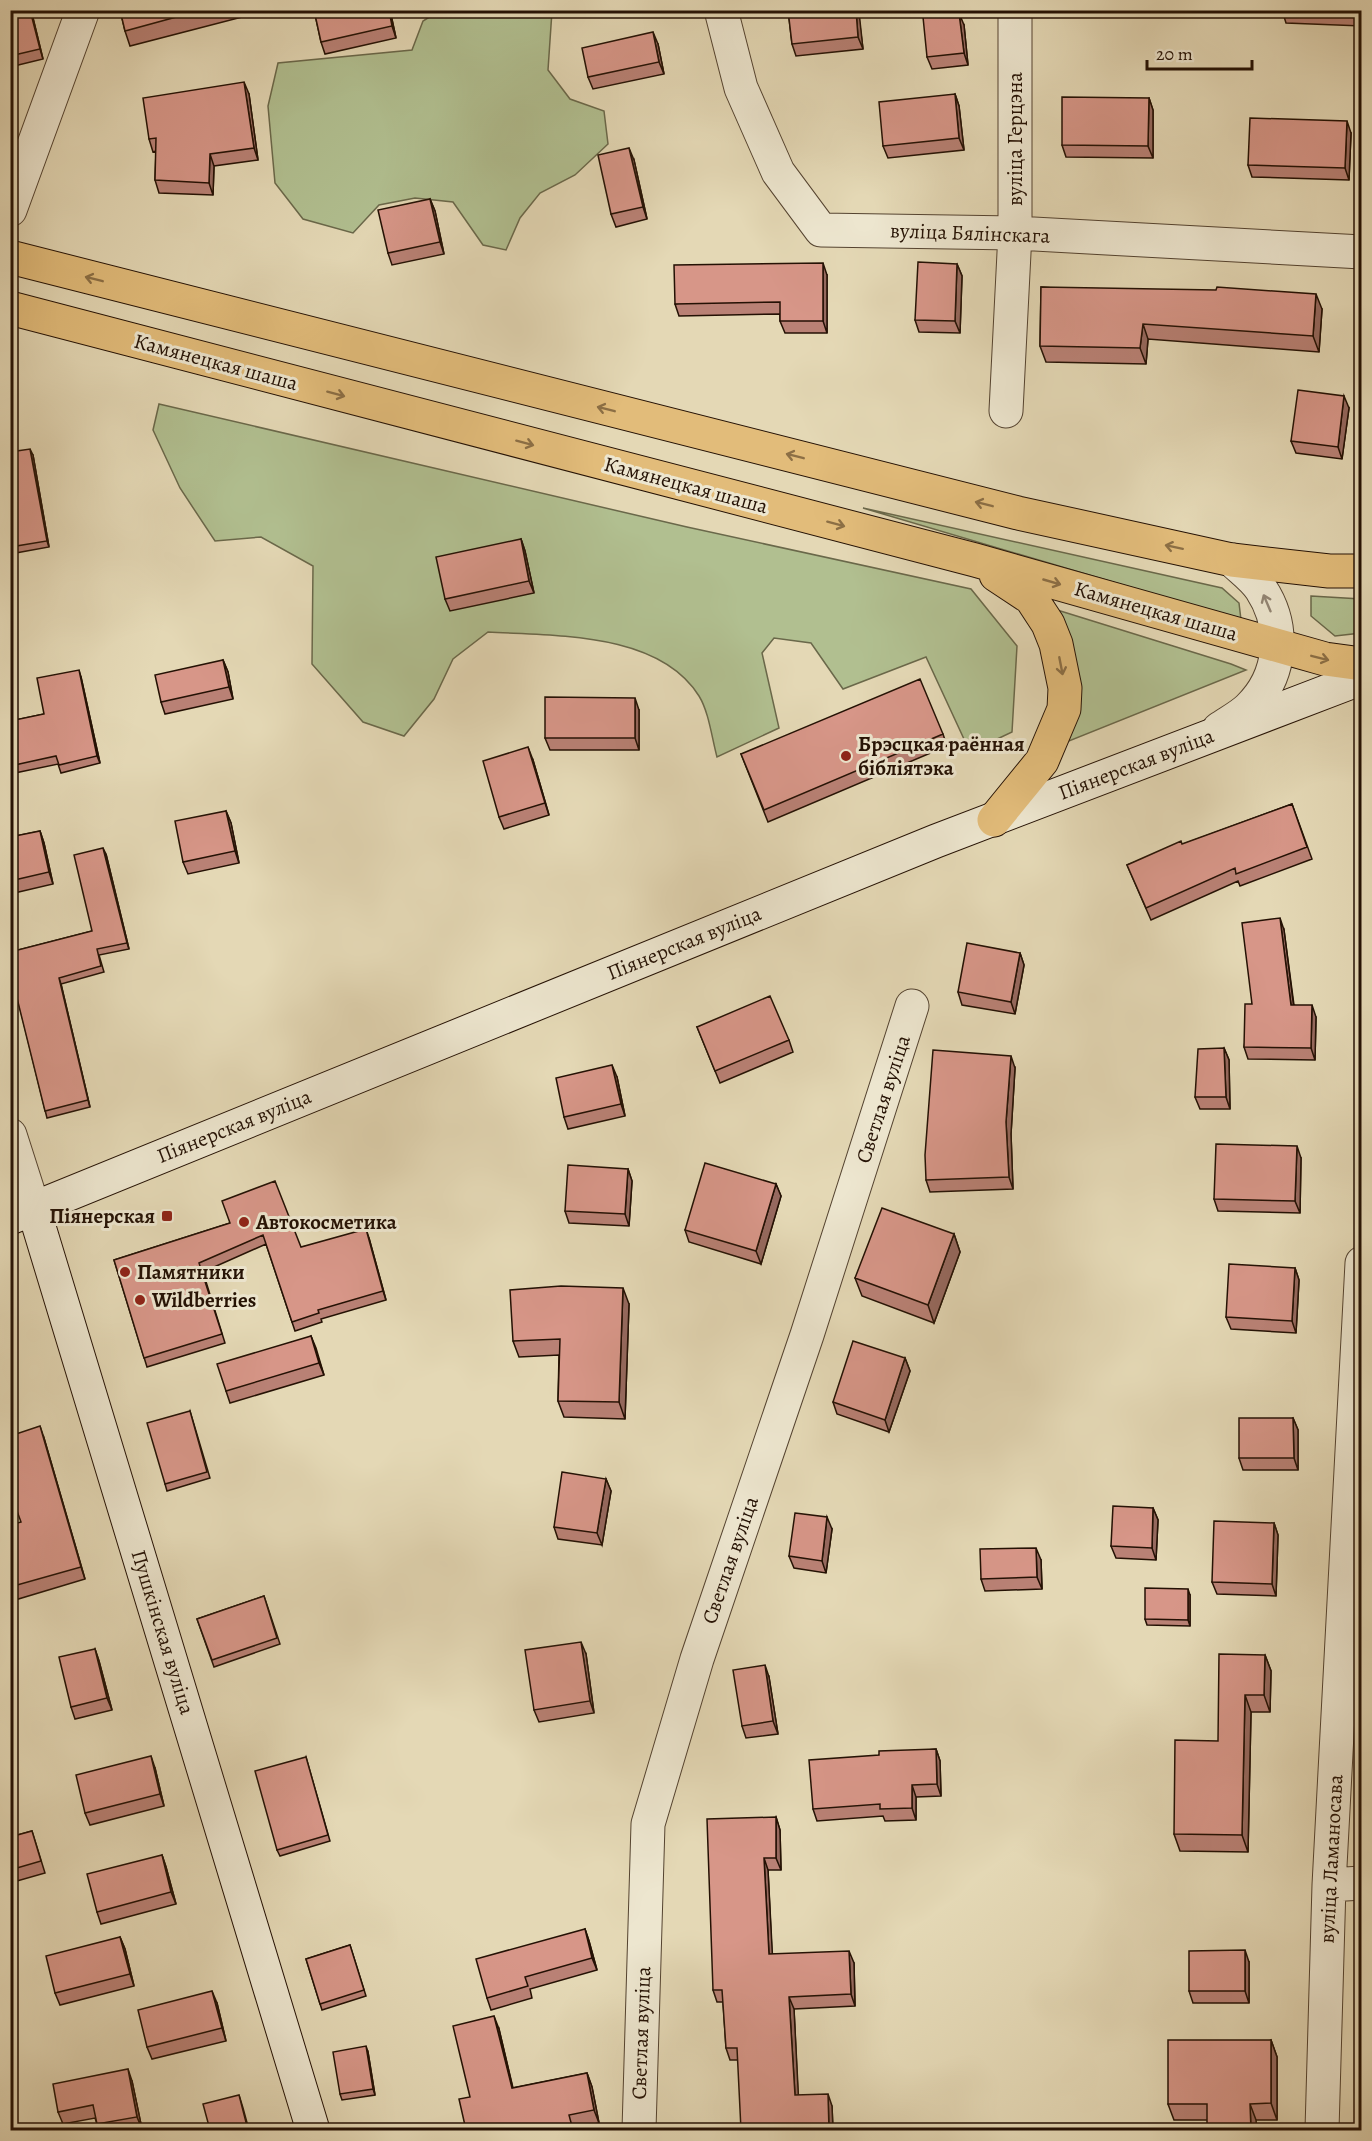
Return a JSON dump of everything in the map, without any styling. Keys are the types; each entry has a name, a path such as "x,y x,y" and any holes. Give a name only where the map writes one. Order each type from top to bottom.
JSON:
{"main road":[{"path":"10,257 1018,513 1232,560 1329,571 1362,571"},
{"name":"Камянецкая шаша","path":"10,308 975,560 1325,659 1362,664"},
{"path":"975,560 1031,598 1048,624 1056,644 1065,688 1064,709 1042,761 994,820"}],"street":[{"path":"10,210 82,10"},
{"name":"вуліца Бялінскага","path":"721,10 741,88 778,172 821,230 1015,233 1362,252"},
{"name":"вуліца Герцэна","path":"1006,411 1015,233 1015,10"},
{"path":"1209,735 1250,708 1277,663 1277,626 1261,589 1232,560"},
{"name":"Піянерская вуліца","path":"22,1213 994,820 1209,735 1362,678"},
{"name":"Светлая вуліца","path":"639,2130 648,1824 697,1659 807,1335 912,1006"},
{"name":"Пушкінская вуліца","path":"10,1135 22,1213 313,2130"},
{"name":"вуліца Ламаносава","path":"1322,2130 1329,1885 1362,1263"},
{"path":"1329,1885 1362,1883"}],"green space":[{"path":"439,11 552,11 548,70 570,99 604,111 608,144 575,175 540,193 520,218 506,250 483,245 453,202 415,198 379,205 353,233 303,219 275,183 268,106 278,63 412,50 423,21"},
{"path":"159,404 687,527 971,589 1017,646 1012,732 970,752 926,657 843,689 811,643 774,638 762,653 779,728 717,757 708,718 699,696 681,675 659,660 633,649 574,637 488,632 453,659 434,699 404,736 363,722 312,664 313,566 261,537 215,541 180,488 153,430"},
{"path":"863,508 1222,588 1239,603 1241,620"},
{"path":"1311,596 1361,599 1361,633 1335,636 1311,616"},
{"path":"1054,609 1231,664 1246,670 1064,743"}],"building":[{"path":"30,10 40,49 10,56 10,13"},
{"path":"120,10 202,10 125,31"},
{"path":"314,10 389,10 392,26 321,42"},
{"path":"788,10 856,10 858,37 792,44"},
{"path":"959,13 964,53 927,57 923,17"},
{"path":"653,32 659,62 588,77 582,48"},
{"path":"244,82 254,148 210,154 209,183 155,180 156,138 149,139 143,98"},
{"path":"955,94 959,138 883,146 879,102"},
{"path":"1062,97 1149,98 1148,146 1062,145"},
{"path":"1250,118 1347,121 1345,168 1248,165"},
{"path":"629,148 643,207 611,214 598,155"},
{"path":"430,199 440,242 388,253 378,210"},
{"path":"918,262 957,264 955,321 915,320"},
{"path":"823,263 823,321 780,321 780,302 675,304 674,265"},
{"path":"1041,287 1216,290 1217,287 1316,294 1313,336 1143,324 1140,348 1040,346"},
{"path":"1298,390 1344,396 1338,447 1291,441"},
{"path":"30,449 47,541 10,547 10,452"},
{"path":"521,539 529,581 445,599 436,557"},
{"path":"223,660 229,687 161,702 155,675"},
{"path":"79,670 97,756 59,765 56,756 10,766 10,721 44,714 37,678"},
{"name":"Брэсцкая раённая бібліятэка","path":"920,679 943,734 764,810 741,754"},
{"path":"545,697 635,698 635,738 545,738"},
{"path":"528,747 545,803 499,817 483,761"},
{"path":"1292,804 1307,847 1236,874 1235,868 1146,908 1127,865 1181,841 1182,844"},
{"path":"226,811 235,851 183,862 175,821"},
{"path":"40,831 49,872 10,881 10,837"},
{"path":"103,848 127,943 97,949 101,966 59,978 88,1100 45,1111 15,990 10,991 10,952 92,931 74,855"},
{"path":"1280,918 1291,1005 1312,1005 1311,1048 1244,1047 1245,1004 1252,1004 1242,923"},
{"path":"967,943 1020,953 1011,1002 958,992"},
{"path":"770,996 789,1040 715,1071 697,1027"},
{"path":"1224,1048 1226,1097 1195,1097 1198,1049"},
{"path":"933,1050 1011,1056 1006,1122 1009,1177 926,1180 925,1155"},
{"path":"612,1065 621,1104 564,1117 556,1078"},
{"path":"1216,1144 1297,1146 1295,1201 1214,1199"},
{"path":"705,1163 776,1184 756,1251 685,1230"},
{"path":"568,1165 628,1169 625,1214 565,1211"},
{"path":"275,1181 301,1247 366,1229 383,1291 318,1310 319,1313 292,1322 263,1235 199,1263 222,1334 144,1358 114,1260 230,1223 222,1201"},
{"path":"882,1208 954,1234 928,1305 855,1278"},
{"path":"1229,1264 1295,1268 1292,1321 1226,1317"},
{"path":"561,1286 623,1288 619,1402 558,1401 560,1339 513,1341 510,1290"},
{"path":"311,1336 319,1363 226,1391 217,1364"},
{"path":"853,1341 905,1358 885,1420 833,1402"},
{"path":"190,1411 207,1472 165,1484 147,1423"},
{"path":"1239,1418 1293,1418 1294,1458 1239,1458"},
{"path":"40,1426 81,1567 10,1587 10,1525 21,1522 10,1492 10,1436"},
{"path":"562,1472 606,1479 597,1533 554,1527"},
{"path":"1113,1506 1153,1508 1152,1548 1111,1546"},
{"path":"795,1513 827,1517 822,1561 789,1556"},
{"path":"1214,1521 1274,1523 1272,1584 1212,1582"},
{"path":"1036,1548 1037,1577 981,1579 980,1549"},
{"path":"1145,1588 1188,1589 1188,1620 1145,1619"},
{"path":"264,1596 277,1638 212,1660 197,1619"},
{"path":"581,1642 590,1701 534,1710 525,1650"},
{"path":"95,1649 107,1698 71,1707 59,1657"},
{"path":"1219,1654 1265,1655 1264,1695 1245,1695 1242,1835 1174,1834 1175,1740 1218,1741"},
{"path":"765,1665 773,1721 742,1726 733,1670"},
{"path":"936,1749 937,1784 912,1785 912,1808 880,1809 880,1804 813,1809 809,1760 879,1755 879,1751"},
{"path":"151,1756 160,1794 85,1813 76,1775"},
{"path":"306,1757 328,1835 277,1850 255,1771"},
{"path":"776,1817 776,1858 764,1858 769,1954 849,1951 851,1994 789,1997 795,2095 828,2094 829,2130 741,2130 737,2048 726,2048 722,1990 713,1990 707,1819"},
{"path":"32,1831 41,1861 10,1870 10,1837"},
{"path":"162,1855 171,1892 97,1912 87,1874"},
{"path":"585,1929 592,1958 525,1977 528,1986 487,1998 476,1959"},
{"path":"120,1937 130,1974 55,1993 46,1956"},
{"path":"350,1945 364,1990 320,2004 306,1959"},
{"path":"1245,1950 1245,1991 1189,1991 1189,1951"},
{"path":"212,1991 222,2028 147,2047 138,2010"},
{"path":"494,2016 512,2088 587,2073 594,2110 569,2115 573,2130 466,2130 459,2099 470,2097 453,2026"},
{"path":"1168,2040 1271,2040 1271,2103 1250,2104 1251,2130 1207,2130 1207,2104 1168,2104"},
{"path":"366,2046 373,2089 340,2094 333,2052"},
{"path":"128,2069 137,2117 97,2124 93,2105 58,2112 53,2084"},
{"path":"239,2095 248,2130 210,2130 203,2104"}],"place":[{"name":"Брэсцкая раённая бібліятэка","path":"846,756"},
{"name":"Піянерская","path":"167,1216"},
{"name":"Автокосметика","path":"244,1222"},
{"name":"Памятники","path":"125,1272"},
{"name":"Wildberries","path":"140,1300"}]}
